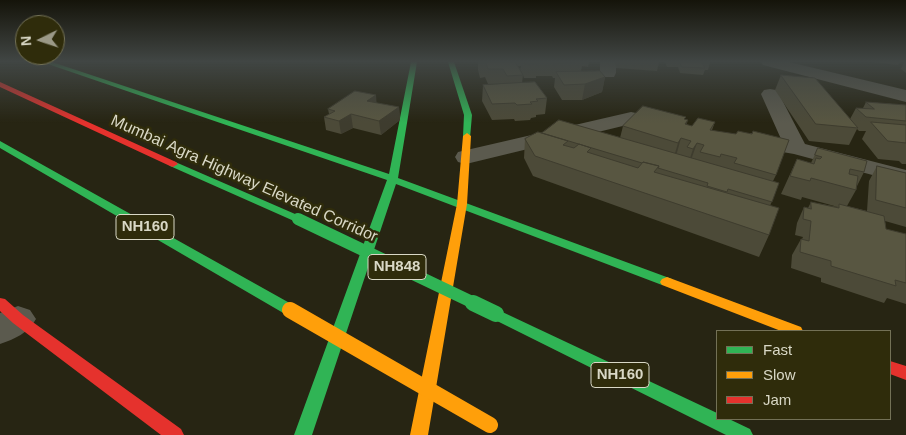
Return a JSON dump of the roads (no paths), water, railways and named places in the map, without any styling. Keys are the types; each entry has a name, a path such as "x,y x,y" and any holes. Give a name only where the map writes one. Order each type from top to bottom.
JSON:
{"main road":[{"path":"105,82 393,179 793,330"},
{"path":"303,435 393,179 410,82"},
{"path":"419,435 462,204 468,115 458,82"},
{"name":"Mumbai Agra Highway Elevated Corridor","path":"0,84 145,152 298,219 744,435"},
{"name":"NH160","path":"0,144 498,430"},
{"path":"6,317 175,435"},
{"path":"891,367 906,373"}],"street":[{"path":"851,82 906,96"},
{"path":"770,94 796,148"},
{"path":"466,158 631,118 689,128"},
{"path":"728,136 796,148 906,177"}]}
